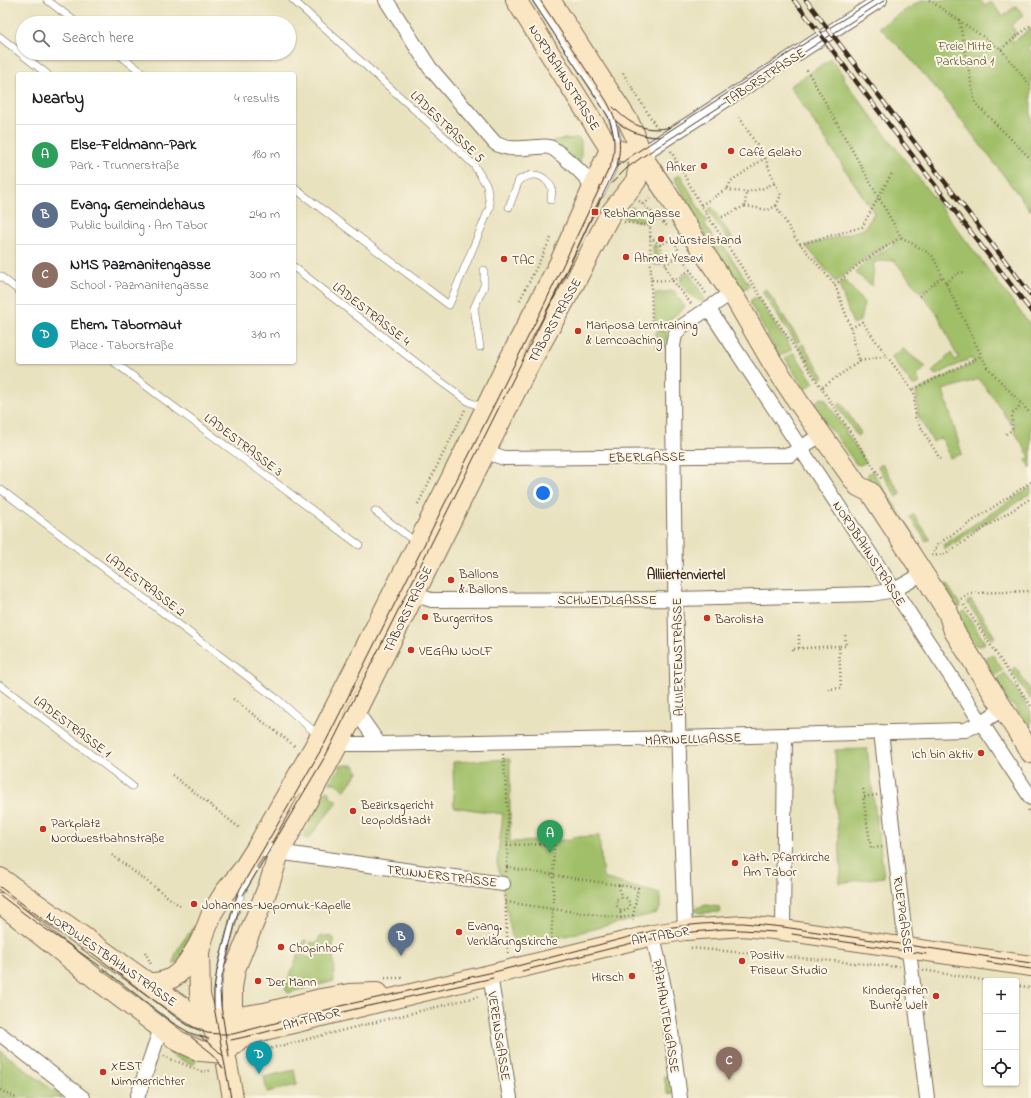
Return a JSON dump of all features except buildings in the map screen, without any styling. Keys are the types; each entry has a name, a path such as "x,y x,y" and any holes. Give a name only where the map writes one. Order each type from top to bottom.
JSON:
{"main road":[{"name":"NORDBAHNSTRASSE","path":"516,0 614,150"},
{"name":"NORDBAHNSTRASSE","path":"550,0 628,121 634,133 641,155 731,293 772,362 858,486 870,492 948,612 954,631 1031,753"},
{"path":"614,150 641,155"},
{"name":"TABORSTRASSE","path":"220,1022 202,1004 200,988 199,952 212,913 225,892 242,871 265,853 330,740 495,411 560,262 595,196 614,150"},
{"name":"TABORSTRASSE","path":"495,411 613,210 636,181 641,155"},
{"name":"NORDBAHNSTRASSE","path":"858,486 859,498 912,580 937,615 954,631"},
{"name":"TABORSTRASSE","path":"330,740 356,711 405,591"},
{"name":"TABORSTRASSE","path":"233,1098 220,1022 232,988 235,969 269,885 265,853"},
{"name":"NORDWESTBAHNSTRASSE","path":"0,878 189,1012 199,1018 220,1022"},
{"name":"NORDWESTBAHNSTRASSE","path":"0,903 178,1041 200,1051 225,1053"},
{"name":"AM TABOR","path":"220,1022 349,994 371,993 405,986 490,975 653,935 684,938 743,926 783,930 1031,966"},
{"path":"149,983 165,982 176,975 193,955 203,937"},
{"name":"AM TABOR","path":"914,949 971,965 1031,975"},
{"name":"AM TABOR","path":"225,1053 240,1038 405,986"}],"street":[{"path":"386,0 430,68 495,143 504,148 544,146 556,150 587,179 595,196"},
{"name":"TABORSTRASSE","path":"641,155 880,0"},
{"path":"677,331 689,321 731,293"},
{"name":"NORDBAHNSTRASSE","path":"708,308 1031,798"},
{"name":"ALLIIERTENSTRASSE","path":"677,331 673,346 673,456 684,938"},
{"name":"EBERLGASSE","path":"476,449 504,458 790,454 822,434"},
{"name":"SCHWEIDLGASSE","path":"405,591 431,600 676,599 872,594 894,590 912,580"},
{"name":"MARINELLIGASSE","path":"330,740 379,744 965,730 981,723 1002,709"},
{"path":"356,711 379,744"},
{"name":"RUEPPGASSE","path":"881,732 894,845 914,949 911,968 927,1098"},
{"path":"783,930 785,735"},
{"name":"TRUNNERSTRASSE","path":"265,853 503,884"},
{"name":"PAZMANITENGASSE","path":"653,935 667,1002 680,1098"},
{"name":"VEREINSGASSE","path":"490,975 510,1098"},
{"path":"137,1098 161,1028"},
{"path":"0,1034 83,1098"}],"lane":[{"path":"47,0 68,16"},
{"name":"LADESTRASSE 5","path":"293,0 474,165 487,186 490,207 449,305 296,190"},
{"name":"NORDBAHNSTRASSE","path":"536,0 610,113 616,132 614,150"},
{"path":"0,37 16,50"},
{"path":"29,60 44,72"},
{"path":"126,60 141,72"},
{"path":"508,207 519,180 533,175 542,176 548,181 552,188 551,200"},
{"name":"TABORSTRASSE","path":"551,297 578,239"},
{"name":"LADESTRASSE 4","path":"296,269 469,402 495,411"},
{"path":"480,347 474,308 484,286 484,270"},
{"path":"0,276 16,288"},
{"name":"LADESTRASSE 3","path":"117,364 359,545"},
{"name":"LADESTRASSE 2","path":"0,489 330,740"},
{"path":"375,511 427,548"},
{"name":"LADESTRASSE 1","path":"0,685 132,786"},
{"path":"297,798 318,762"}],"path":[{"path":"930,0 1001,48 1031,87"},
{"path":"959,19 975,103 1031,160"},
{"path":"1001,48 1031,25"},
{"path":"807,70 901,237 932,255 986,367 1031,414"},
{"path":"623,73 654,123"},
{"path":"722,216 745,206 768,210 776,206 781,195 765,158 738,115"},
{"path":"675,156 701,205 885,484"},
{"path":"701,205 727,189 731,181 765,158"},
{"path":"669,170 677,160"},
{"path":"800,244 862,227 892,172"},
{"path":"727,189 746,192 761,189 775,183"},
{"path":"745,206 746,192"},
{"path":"650,197 644,205 658,218 650,226 652,326 677,331"},
{"path":"776,206 800,244 835,285 851,328 854,345 860,361"},
{"path":"623,222 650,226"},
{"path":"650,237 660,245 665,264 673,281 652,280"},
{"path":"660,245 674,237 677,249 690,270"},
{"path":"835,285 858,265 901,237"},
{"path":"665,264 680,255"},
{"path":"946,283 958,273 966,272"},
{"path":"919,296 943,276"},
{"path":"851,328 862,322 914,392 915,417 940,459"},
{"path":"821,388 860,361 887,356"},
{"path":"912,390 981,356"},
{"path":"1006,434 1012,430 1012,414 1022,405"},
{"path":"932,556 938,544 1031,482"},
{"path":"932,556 945,554 1031,498"},
{"path":"927,549 935,561"},
{"path":"961,599 970,593 1031,591"},
{"path":"957,594 1031,706"},
{"path":"792,652 792,649 799,648 846,646 845,633"},
{"path":"799,634 799,648"},
{"path":"829,690 841,688 839,646"},
{"path":"233,699 298,748"},
{"path":"503,742 503,760 508,813 507,868"},
{"path":"172,776 241,829"},
{"path":"863,789 871,848 894,845"},
{"path":"865,797 888,794"},
{"path":"507,845 554,844 551,943"},
{"path":"112,855 180,906"},
{"name":"TRUNNERSTRASSE","path":"503,884 507,868 638,888 638,890"},
{"path":"503,884 506,902 508,954 515,952"},
{"path":"619,885 622,897"},
{"path":"621,918 620,910 616,907 616,900 622,897 629,900 630,904 635,905"},
{"path":"506,902 621,918 633,915"},
{"path":"620,910 625,911 628,909 630,904"},
{"path":"684,938 911,968 983,980"},
{"path":"544,945 558,941"},
{"path":"380,979 405,986"},
{"path":"1019,986 1031,988"},
{"path":"0,1090 16,1098"}],"green space":[{"name":"Freie Mitte Parkband 1","path":"922,0 980,0 985,6 991,2 1003,16 1016,6 1024,15 1011,25 1017,34 1011,38 1013,42 1031,28 1031,44 1028,47 1031,52 1031,211 942,95 904,52 879,27"},
{"path":"831,59 843,75 844,80 1031,326 1031,468 1026,460 1030,457 1014,431 1014,422 1011,418 1011,425 979,379 943,390 962,454 950,458 944,442 940,438 933,442 918,416 916,391 974,363 971,358 936,375 932,372 951,353 955,360 959,358 938,315 922,295 926,291 925,289 920,292 894,260 874,262 872,286 856,273 860,268 859,267 894,244 893,241 857,264 836,282 806,246 864,229 874,213 790,86"},
{"path":"577,138 581,141 579,166 552,141"},
{"path":"679,175 707,221 705,225 715,241 720,241 750,286 744,289 740,288 704,233 674,178"},
{"path":"631,207 645,221 643,222 623,217"},
{"path":"712,207 734,241 730,244 708,210"},
{"path":"653,245 657,246 660,265 654,265"},
{"path":"689,273 705,299 703,302 695,299 688,293 681,283 680,279"},
{"path":"844,279 864,303 860,321 853,324 839,285"},
{"path":"766,289 800,341 796,343 762,292"},
{"path":"674,291 685,307 662,326 657,325 655,322 655,293"},
{"path":"754,298 758,298 778,331 780,331 792,349 779,357 750,303"},
{"path":"658,330 667,332 666,346 664,347 656,347 655,334"},
{"path":"803,344 824,377 820,379 798,347"},
{"path":"903,349 926,367 916,377 920,383 913,386 891,357"},
{"path":"794,353 814,383 805,389 785,358"},
{"path":"822,398 825,399 846,431 846,434 866,462 860,465 856,464 837,437 814,409 814,403"},
{"path":"841,403 861,433 857,436 837,406"},
{"path":"882,464 901,494 897,497 878,467"},
{"path":"872,471 917,539 909,544 868,482 868,474"},
{"path":"1031,487 1031,493 945,549 943,545"},
{"path":"914,514 930,539 926,541 910,517"},
{"path":"947,585 961,606 953,611 939,590"},
{"path":"971,600 995,637 991,639 967,602"},
{"path":"964,610 985,643 980,646 975,645 956,615"},
{"path":"992,654 1003,670 994,676 986,662 987,657"},
{"path":"1015,667 1031,691 1031,700 1011,670"},
{"path":"1005,673 1031,712 1031,731 1013,704 1010,705 996,680"},
{"path":"867,749 884,877 839,883 841,872 834,792 836,774 835,750"},
{"path":"510,759 510,842 570,840 573,837 599,836 603,878 660,894 660,908 656,913 518,948 514,946 497,863 503,814 454,807 453,762"},
{"path":"355,765 358,772 344,791 336,783 330,783 340,766"},
{"path":"327,789 331,798 338,801 308,839 304,838 303,836"},
{"path":"706,905 719,907 720,912 699,913 693,909"},
{"path":"196,924 198,925 188,951 174,965 174,959 178,948"},
{"path":"320,936 333,937 334,981 288,993 285,988 304,940 307,941 302,955 311,958 314,949 309,947 311,942 317,944"},
{"path":"172,1047 196,1060 196,1062 193,1065 173,1056 169,1052"},
{"path":"0,1050 63,1098 0,1098"},
{"path":"294,1070 297,1085 267,1092 264,1077"},
{"path":"671,1075 675,1093 668,1094 664,1076"}],"tram line":[{"path":"231,1098 214,1007 214,990 217,970 234,904 240,889 325,743 545,303 612,162 614,138 608,116 532,0"},
{"path":"243,895 326,755 548,309 617,165 620,148 614,116 606,100 540,0"},
{"path":"616,167 783,57 874,0"},
{"path":"612,183 627,168 642,157 885,0"},
{"path":"613,107 626,119 639,126 654,129 671,127"},
{"path":"616,121 636,133 660,137"},
{"path":"0,887 44,920 87,949 177,1018 189,1026 207,1033 219,1034 233,1034 345,1005 498,971 652,931 701,924 743,923 783,927 1031,963"},
{"path":"0,895 34,921 97,964 173,1023 190,1033 209,1039"},
{"path":"229,1057 220,991 239,908"},
{"path":"522,971 636,942 683,933 724,929 776,932"},
{"path":"792,934 926,954"},
{"path":"987,962 1031,969"},
{"path":"231,1040 351,1010 493,978"},
{"path":"191,1037 213,1054 223,1069"},
{"path":"202,1038 223,1056"}],"railway":[{"path":"794,0 1031,311"},
{"path":"806,0 1031,295"}],"place":[{"name":"Café Gelato","path":"731,151"},
{"name":"Anker","path":"704,166"},
{"name":"Rebhanngasse","path":"595,212"},
{"name":"Würstelstand","path":"661,239"},
{"name":"Ahmet Yesevi","path":"626,257"},
{"name":"TAC","path":"504,259"},
{"name":"Mariposa Lerntraining & Lerncoaching","path":"578,331"},
{"name":"Ballons & Ballons","path":"451,580"},
{"name":"Burgerritos","path":"425,617"},
{"name":"Barolista","path":"707,618"},
{"name":"VEGAN WOLF","path":"411,650"},
{"name":"Ich bin aktiv","path":"981,753"},
{"name":"Bezirksgericht Leopoldstadt","path":"353,811"},
{"name":"Parkplatz Nordwestbahnstraße","path":"43,829"},
{"name":"Else-Feldmann-Park","path":"550,853"},
{"name":"kath. Pfarrkirche Am Tabor","path":"735,863"},
{"name":"Johannes-Nepomuk-Kapelle","path":"194,904"},
{"name":"Evang. Verklärungskirche","path":"459,932"},
{"name":"Chopinhof","path":"281,947"},
{"name":"Evang. Gemeindehaus","path":"401,956"},
{"name":"Positiv Friseur Studio","path":"742,961"},
{"name":"Hirsch","path":"632,976"},
{"name":"Der Mann","path":"258,981"},
{"name":"Kindergarten Bunte Welt","path":"936,996"},
{"name":"XEST Nimmerrichter","path":"103,1072"},
{"name":"Ehem. Tabormaut","path":"259,1074"},
{"name":"NMS Pazmanitengasse","path":"729,1080"}],"district":[{"name":"Alliiertenviertel","path":"686,574"}]}
